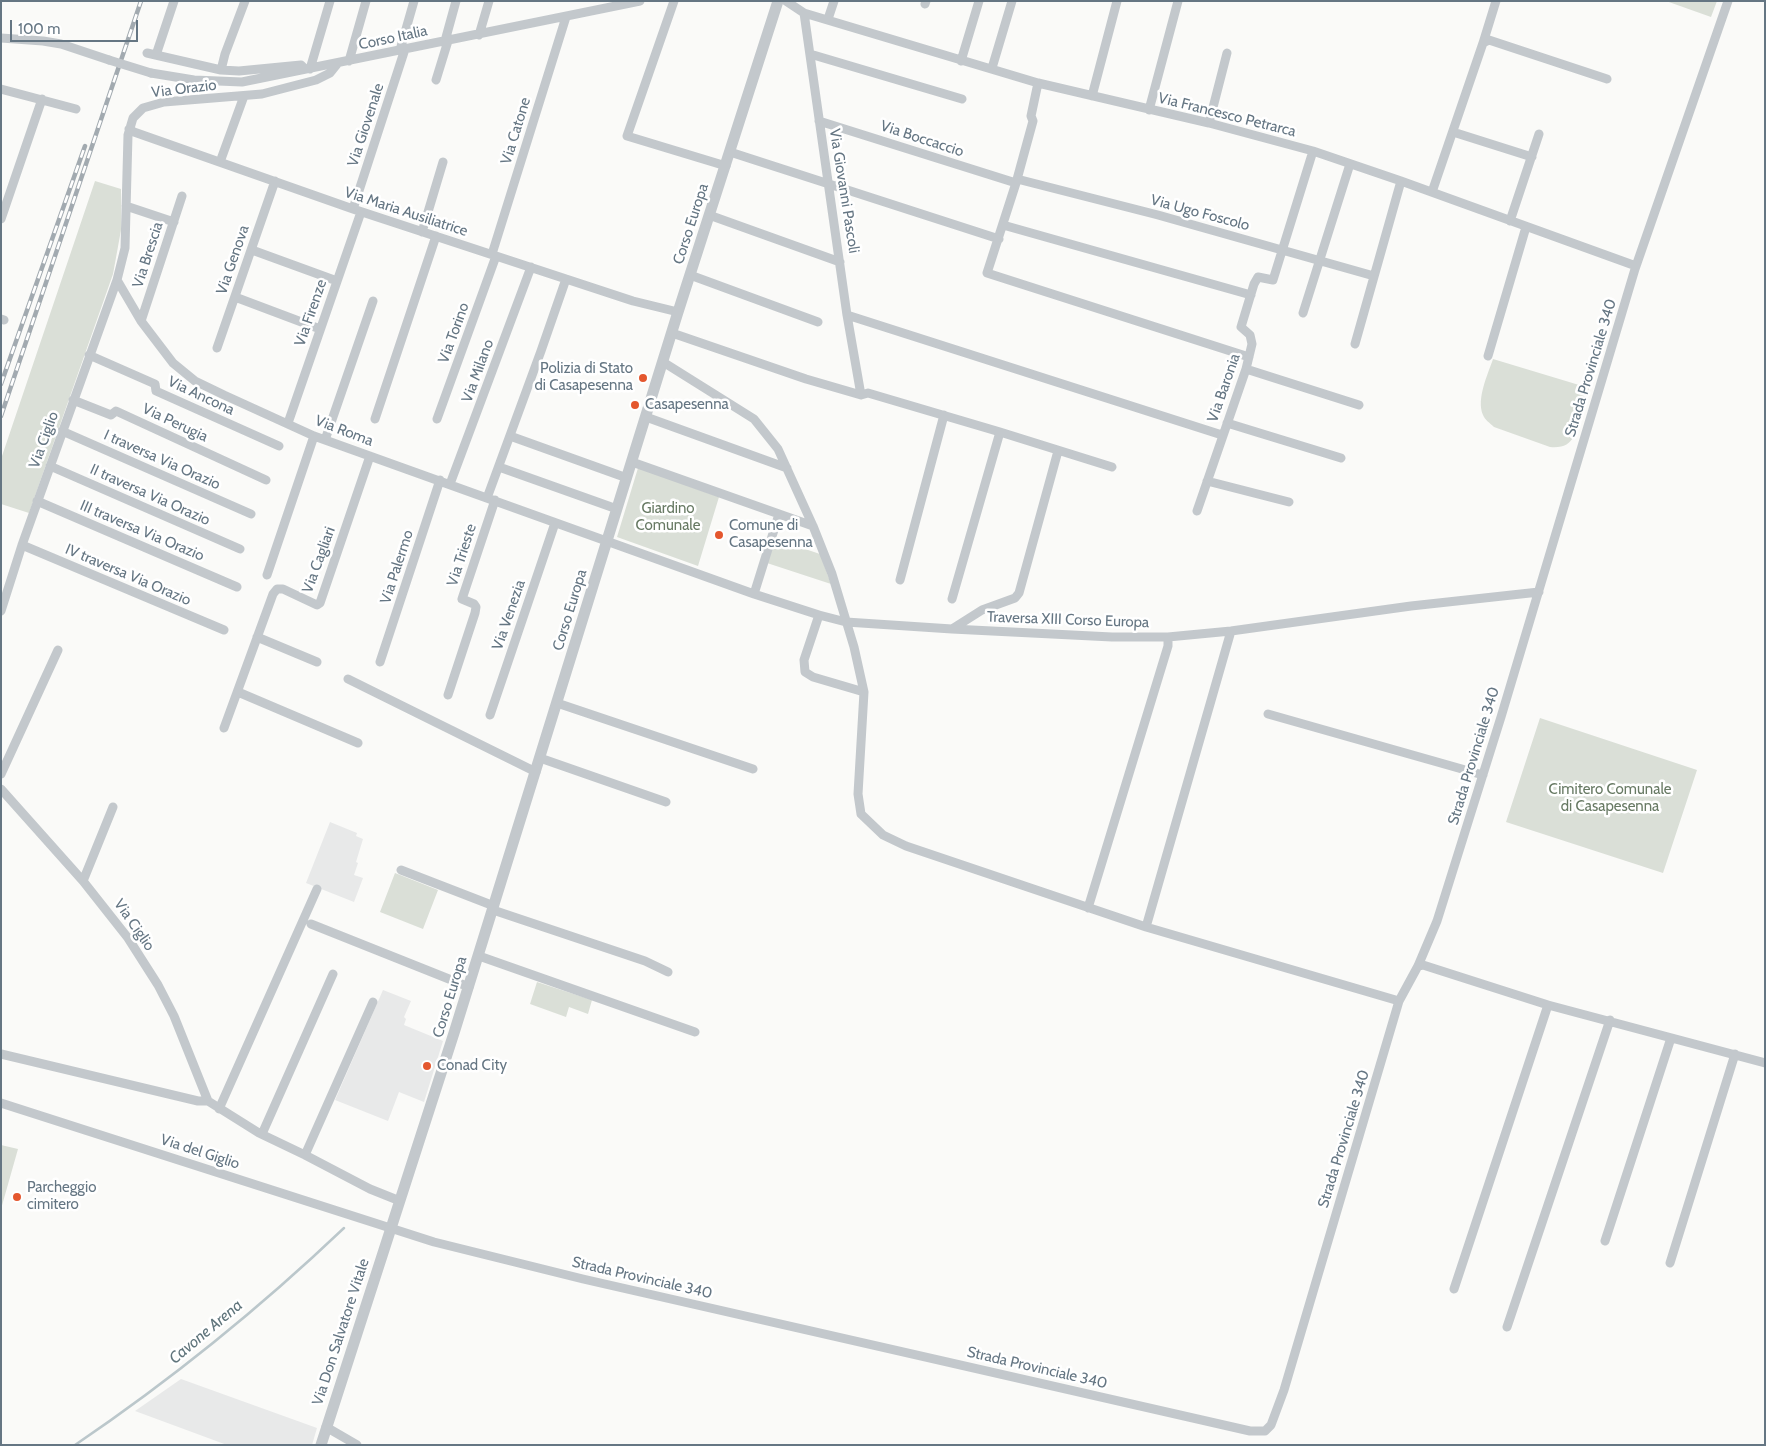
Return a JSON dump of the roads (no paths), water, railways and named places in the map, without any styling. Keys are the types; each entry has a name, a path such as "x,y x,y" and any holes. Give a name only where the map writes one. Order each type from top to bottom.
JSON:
{"street":[{"path":"156,55 174,1"},
{"path":"221,70 245,1"},
{"path":"146,53 221,70 238,71 301,65 308,69 330,1"},
{"path":"349,61 366,1"},
{"name":"Via Giovenale","path":"357,210 414,1"},
{"path":"436,80 456,1"},
{"path":"479,35 489,1"},
{"name":"Corso Italia","path":"1,38 61,44 151,73 194,80 242,82 640,1"},
{"path":"674,1 627,136 726,166"},
{"name":"Corso Europa","path":"391,1228 469,988 678,312 778,1"},
{"path":"786,1 804,13"},
{"path":"828,20 834,1"},
{"path":"961,61 979,1"},
{"path":"992,68 1012,1"},
{"path":"1092,96 1117,1"},
{"path":"1149,110 1178,1"},
{"path":"1432,192 1496,1"},
{"name":"Strada Provinciale 340","path":"391,1228 434,1242 661,1297 1250,1431 1265,1431 1271,1425 1284,1390 1399,1002 1418,966 1437,921 1539,592 1636,266 1728,1"},
{"name":"Via Francesco Petrarca","path":"804,13 1038,83 1208,123 1313,151 1636,266"},
{"name":"Via Giovanni Pascoli","path":"804,13 847,315 861,395"},
{"name":"Via Catone","path":"494,255 566,17"},
{"path":"1483,43 1489,40 1607,79"},
{"path":"1208,123 1227,53"},
{"path":"810,54 962,99"},
{"name":"Via Orazio","path":"129,129 133,118 143,108 164,102 262,94 316,80 330,73 338,63"},
{"path":"1038,83 1031,116 1033,121 1017,181 987,273 1249,357"},
{"path":"1,89 76,109"},
{"path":"220,162 244,96"},
{"path":"1,219 42,99"},
{"name":"Via Boccaccio","path":"819,121 1017,181"},
{"path":"117,280 125,248 129,129"},
{"name":"Via Maria Ausiliatrice","path":"129,129 422,232 633,301 678,312"},
{"path":"1453,132 1532,157"},
{"path":"1510,221 1539,134"},
{"name":"Via Baronia","path":"1197,511 1249,357 1252,344 1250,335 1242,327 1251,295 1258,277 1273,280 1313,151"},
{"path":"730,152 998,239"},
{"path":"422,232 443,162"},
{"path":"1303,313 1350,164"},
{"name":"Via Genova","path":"217,348 275,181"},
{"name":"Via Ugo Foscolo","path":"1017,181 1320,260 1374,276"},
{"path":"1354,344 1401,181"},
{"name":"Via Brescia","path":"141,322 182,196"},
{"path":"126,206 174,222"},
{"name":"Via Firenze","path":"288,423 337,281 357,210"},
{"path":"709,215 840,262"},
{"path":"1003,225 1251,295"},
{"path":"1488,356 1526,227"},
{"path":"375,419 436,236"},
{"path":"252,250 337,281"},
{"name":"Via Torino","path":"437,419 494,255"},
{"name":"Via Milano","path":"450,484 531,267"},
{"path":"690,275 818,322"},
{"path":"491,499 499,467 566,279"},
{"name":"Via Roma","path":"117,280 141,322 173,362 195,380 324,440 440,480 607,542"},
{"name":"Via Ciglio","path":"1,611 22,545 117,280"},
{"path":"235,296 320,329"},
{"path":"324,440 373,301"},
{"path":"847,315 1222,435"},
{"path":"672,332 806,379 861,395 868,392 1112,467"},
{"name":"Via Ancona","path":"89,355 155,384 156,391 278,446"},
{"path":"663,362 754,418 778,449 787,468 832,574 854,647 864,692 858,794 861,814 883,835 906,846 1146,927 1399,1002"},
{"path":"1246,369 1359,405"},
{"name":"Via Perugia","path":"74,400 111,415 116,411 266,480"},
{"path":"900,580 944,414"},
{"path":"646,417 787,468"},
{"path":"1227,423 1341,458"},
{"name":"I traversa Via Orazio","path":"62,431 251,514"},
{"path":"952,599 1000,432"},
{"path":"267,575 314,436"},
{"path":"510,436 627,478"},
{"path":"952,629 982,610 1015,598 1019,593 1058,451"},
{"name":"Via Cagliari","path":"224,728 273,594 277,589 283,589 317,605 320,603 370,456"},
{"path":"632,462 813,526"},
{"name":"II traversa Via Orazio","path":"50,466 240,549"},
{"path":"499,467 617,509"},
{"name":"Via Palermo","path":"380,662 440,480"},
{"path":"1207,481 1289,502"},
{"name":"Via Trieste","path":"448,695 475,612 476,606 462,599 491,499"},
{"name":"III traversa Via Orazio","path":"38,501 237,587"},
{"path":"754,594 779,514"},
{"name":"Via Venezia","path":"490,716 555,523"},
{"name":"Traversa XIII Corso Europa","path":"607,542 818,615 846,622 952,629 1112,637 1168,637 1231,631 1411,606 1539,592"},
{"name":"IV traversa Via Orazio","path":"22,545 224,630"},
{"path":"818,615 804,660 805,672 813,677 864,692"},
{"path":"1146,927 1231,631"},
{"path":"257,637 317,662"},
{"path":"1088,908 1168,646 1168,637"},
{"path":"1,774 58,650"},
{"path":"348,680 536,772"},
{"path":"238,692 358,743"},
{"path":"557,703 753,768"},
{"path":"1268,714 1483,775"},
{"path":"540,758 666,802"},
{"name":"Via Ciglio","path":"1,789 83,881 128,938 158,985 174,1016 208,1101"},
{"path":"83,881 114,807"},
{"path":"401,870 493,908 645,961 668,972"},
{"path":"219,1109 317,889"},
{"path":"311,924 469,988"},
{"path":"479,956 695,1032"},
{"path":"1418,966 1423,965 1548,1005 1610,1020 1765,1063"},
{"path":"262,1134 333,974"},
{"path":"305,1155 373,1002"},
{"path":"1454,1289 1548,1005"},
{"path":"1507,1327 1610,1020"},
{"path":"1605,1240 1671,1038"},
{"path":"1,1054 198,1101 208,1101 262,1134 370,1189 400,1201"},
{"path":"1670,1263 1735,1054"},
{"name":"Via del Giglio","path":"1,1102 391,1228"},
{"name":"Via Don Salvatore Vitale","path":"321,1445 391,1228"},
{"path":"326,1427 357,1445"}],"waterway":[{"name":"Cavone Arena","path":"75,1445 146,1395 214,1342 344,1228"}],"railway":[{"path":"1,416 141,1"},
{"path":"1,384 85,146"}],"place":[{"name":"Polizia di Stato di Casapesenna","path":"643,378"},
{"name":"Casapesenna","path":"635,405"},
{"name":"Comune di Casapesenna","path":"719,535"},
{"name":"Conad City","path":"427,1066"},
{"name":"Parcheggio cimitero","path":"17,1197"}],"park label":[{"name":"Giardino Comunale","path":"668,518"},
{"name":"Cimitero Comunale di Casapesenna","path":"1610,798"}]}
